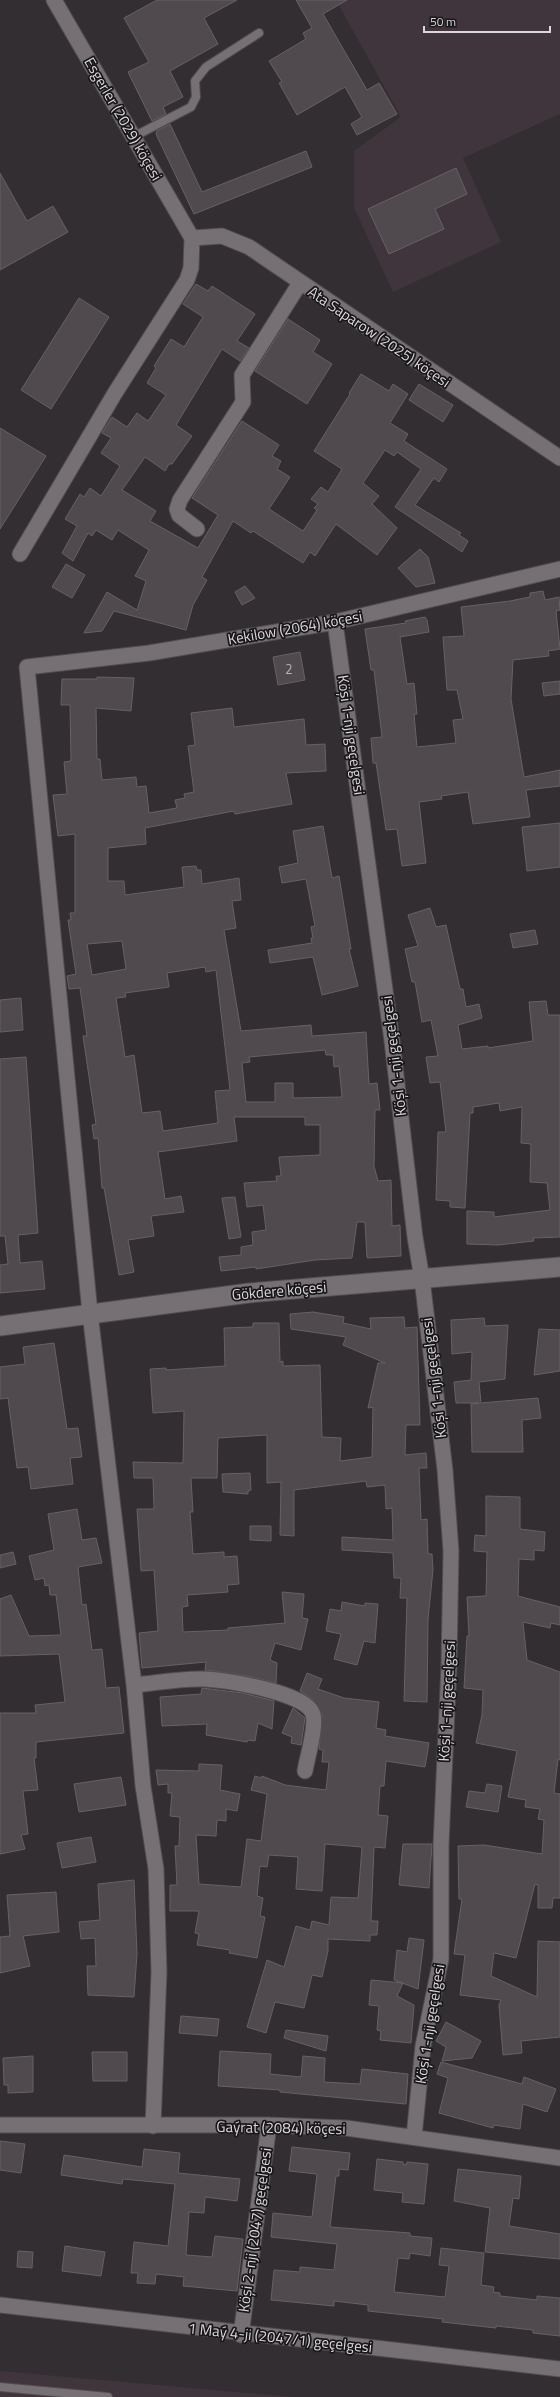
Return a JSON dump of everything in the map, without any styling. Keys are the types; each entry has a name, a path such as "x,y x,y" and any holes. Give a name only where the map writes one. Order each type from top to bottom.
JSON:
{"street":[{"name":"Esgerler (2029) köçesi","path":"54,0 192,238"},
{"name":"Ata Saparow (2025) köçesi","path":"192,238 222,236 249,247 560,458"},
{"path":"20,554 115,394 187,280 191,268 192,238"},
{"path":"197,529 179,515 177,509 180,500 243,402 242,375 300,283"},
{"name":"Kekilow (2064) köçesi","path":"90,1313 27,667 149,653 335,622 560,570"},
{"name":"Köşi 1-nji geçelgesi","path":"335,622 391,1033 415,1237 422,1279 445,1470 451,1551 451,1611 441,1845 441,1959 423,2046 414,2136"},
{"name":"Gökdere köçesi","path":"0,1326 249,1293 560,1267"},
{"path":"90,1313 134,1685 143,1786 156,1870 159,1928 153,2126"},
{"path":"134,1685 203,1679 231,1682 278,1693 306,1703 314,1718 305,1771"},
{"name":"Gaýrat (2084) köçesi","path":"0,2125 269,2125 346,2128 414,2136 560,2158"},
{"name":"Köşi 2-nji (2047) geçelgesi","path":"241,2334 269,2125"},
{"name":"1 Maý 4-ji (2047/1) geçelgesi","path":"0,2305 241,2334 560,2369"}],"lane":[{"path":"133,137 191,107 196,97 195,81 206,67 259,33"},
{"path":"0,2387 108,2397"}],"shaded area":[{"path":"336,0 560,0 560,114 463,158 501,242 393,292 354,208 354,151 401,117"},
{"path":"0,2371 294,2397 0,2397"}],"building":[{"path":"157,0 237,0 204,18 218,44 170,71 183,97 163,107 166,114 152,121 128,72 149,62 124,18"},
{"path":"296,0 347,0 323,14 367,90 379,83 397,114 357,135 351,124 362,117 345,87 297,115 279,83 282,82 269,61 306,39 303,33 312,28"},
{"path":"170,124 202,192 306,151 312,167 194,214 156,134 157,131"},
{"path":"456,168 467,194 435,209 444,229 389,254 368,209"},
{"path":"0,173 27,221 53,206 68,232 0,270"},
{"path":"196,284 208,291 212,286 255,314 237,341 249,348 240,361 222,349 176,425 192,436 172,464 169,464 165,471 145,457 122,490 156,511 150,521 198,548 218,515 192,498 242,421 279,445 272,456 281,461 277,469 290,477 269,509 303,531 317,510 314,508 318,504 311,499 321,487 328,492 342,469 314,451 361,374 389,391 393,384 408,394 390,423 408,434 404,441 447,469 439,482 434,478 415,505 461,533 459,535 468,541 462,552 395,507 421,469 397,452 394,456 385,450 363,483 379,496 372,504 397,528 377,555 336,524 315,556 310,552 303,563 253,531 251,533 233,521 202,577 207,580 193,605 186,630 114,611 102,631 84,633 107,592 137,610 146,581 135,576 149,550 118,530 112,540 96,530 92,536 88,533 73,561 62,553 77,526 65,519 80,494 84,497 90,488 101,496 120,466 101,453 111,438 102,433 112,417 127,427 137,413 148,421 166,395 147,383 156,368 154,366 171,339 184,347 203,317 183,304"},
{"path":"79,298 109,317 51,409 21,390"},
{"path":"288,319 320,340 313,352 332,364 307,404 255,371"},
{"path":"419,384 453,405 443,422 409,400"},
{"path":"0,428 46,456 0,529"},
{"path":"420,549 428,557 435,583 416,587 398,568"},
{"path":"66,564 85,575 72,598 52,587"},
{"path":"245,586 255,598 242,605 235,592"},
{"path":"543,591 545,600 559,597 560,610 556,611 560,649 548,651 549,656 513,660 511,699 524,777 560,770 560,786 526,790 530,817 473,824 468,792 441,796 442,799 419,802 426,863 402,866 397,829 386,830 376,763 373,763 371,738 382,737 374,670 371,670 365,629 406,623 405,621 425,617 429,632 400,637 407,684 414,683 417,714 414,714 417,747 456,743 453,720 463,719 457,690 447,690 443,637 464,636 461,607 510,601 530,597 530,593"},
{"path":"300,652 305,680 278,685 273,657"},
{"path":"97,677 134,678 131,711 96,708 97,759 100,759 102,780 136,777 137,787 146,786 149,813 177,808 175,800 185,798 184,794 194,792 188,746 195,745 191,713 232,708 234,727 304,719 306,745 325,744 326,771 286,773 292,804 235,814 234,811 145,828 146,844 108,848 108,881 124,881 125,895 184,887 182,867 196,866 197,870 201,870 202,884 239,878 241,900 232,901 236,928 224,930 241,1031 311,1025 312,1036 366,1032 369,1084 377,1083 380,1110 375,1110 374,1166 378,1181 391,1180 392,1226 400,1225 401,1256 367,1258 365,1222 357,1222 352,1258 315,1260 256,1269 256,1267 221,1271 219,1257 241,1255 241,1247 253,1245 252,1232 266,1230 263,1205 247,1207 244,1183 277,1181 276,1176 281,1176 279,1157 320,1155 320,1125 305,1125 305,1117 234,1117 237,1141 158,1152 165,1199 181,1196 184,1212 151,1216 154,1236 128,1240 134,1272 119,1275 104,1188 102,1188 98,1138 94,1139 92,1125 96,1124 83,1036 87,1036 80,988 69,989 67,976 76,974 68,920 71,920 70,913 75,913 75,834 58,836 53,795 67,794 64,762 71,761 70,705 61,705 62,679 97,679","holes":["122,941 126,969 92,975 87,944","205,967 206,972 216,970 230,1090 215,1091 218,1123 163,1131 160,1111 142,1113 134,1055 125,1057 116,998 126,997 125,993 169,987 167,973","325,1050 326,1055 333,1055 334,1067 339,1066 342,1097 293,1098 293,1083 275,1083 275,1102 246,1102 242,1063 250,1062 249,1057"]},
{"path":"560,681 560,694 544,696 542,683"},
{"path":"560,823 560,867 527,871 522,827"},
{"path":"323,826 332,878 339,876 351,949 349,949 358,986 322,995 313,957 270,963 268,950 312,943 311,938 313,938 311,927 315,926 306,879 282,883 279,867 298,863 293,831"},
{"path":"430,908 436,927 446,925 460,989 463,989 466,1007 479,1004 482,1018 458,1025 462,1049 488,1046 488,1048 533,1041 529,1002 546,1001 548,1015 560,1015 560,1237 533,1238 534,1241 498,1245 467,1244 467,1211 494,1212 494,1217 550,1210 547,1183 530,1182 531,1144 521,1143 522,1107 500,1111 499,1103 473,1107 473,1113 470,1113 465,1208 450,1207 450,1201 436,1200 438,1132 446,1132 440,1082 430,1083 426,1057 438,1056 431,1020 422,1022 415,982 412,982 405,949 418,946 408,915"},
{"path":"535,930 538,944 513,948 510,934"},
{"path":"21,998 23,1030 0,1032 0,1000"},
{"path":"26,1057 38,1233 18,1235 20,1263 42,1261 45,1289 0,1293 0,1265 8,1264 5,1236 0,1236 0,1059"},
{"path":"235,1197 241,1237 229,1239 222,1198"},
{"path":"313,1312 344,1317 343,1323 371,1329 370,1318 404,1317 405,1328 417,1327 420,1425 406,1425 405,1455 426,1453 427,1468 419,1468 421,1520 427,1519 428,1554 432,1554 433,1570 428,1619 427,1702 404,1701 407,1598 400,1598 401,1578 394,1578 393,1553 342,1550 342,1537 393,1540 392,1508 386,1509 385,1485 367,1487 366,1481 294,1490 294,1536 280,1535 281,1482 267,1483 267,1435 218,1438 217,1478 191,1478 193,1512 190,1512 193,1554 224,1552 224,1557 237,1556 239,1584 227,1585 228,1592 187,1595 188,1606 182,1607 183,1632 228,1630 228,1628 285,1623 282,1592 304,1594 302,1618 308,1619 301,1650 275,1643 270,1660 277,1663 276,1683 247,1676 205,1670 206,1662 142,1668 139,1633 158,1631 154,1570 141,1571 137,1509 154,1509 153,1478 134,1478 133,1462 183,1463 184,1411 153,1413 150,1369 166,1368 166,1370 225,1366 224,1328 253,1327 253,1323 279,1323 280,1362 283,1361 283,1366 320,1365 322,1437 341,1438 340,1461 372,1457 373,1407 368,1408 378,1363 385,1363 343,1345 346,1337 291,1329 290,1314"},
{"path":"484,1318 485,1326 508,1325 505,1379 479,1382 481,1403 538,1398 541,1418 522,1420 523,1452 472,1452 471,1404 479,1403 456,1403 454,1382 471,1380 472,1352 452,1354 451,1320"},
{"path":"539,1329 560,1330 560,1371 534,1375"},
{"path":"54,1343 67,1429 78,1428 82,1457 70,1458 73,1484 31,1489 28,1467 17,1468 8,1398 0,1399 0,1367 25,1364 23,1347"},
{"path":"250,1473 251,1490 248,1491 248,1494 223,1492 222,1474"},
{"path":"486,1496 520,1497 520,1529 545,1532 544,1551 534,1550 534,1560 519,1559 518,1596 560,1607 560,1625 551,1623 550,1628 523,1622 527,1660 560,1672 560,1760 558,1759 554,1793 560,1794 560,1898 553,1898 552,1908 538,1908 538,1885 535,1884 516,1958 494,1953 491,1976 537,1997 538,1941 560,1942 560,2037 521,2041 522,2053 503,2055 499,2005 501,2000 460,1995 465,1955 454,1954 462,1899 459,1899 458,1846 484,1845 542,1854 544,1820 538,1819 540,1809 525,1807 526,1800 508,1797 517,1751 476,1743 482,1715 483,1690 464,1688 467,1636 469,1636 467,1597 486,1596 487,1552 474,1551 475,1535 486,1536"},
{"path":"77,1509 82,1540 96,1538 102,1563 78,1567 82,1605 86,1604 92,1650 102,1649 106,1688 119,1687 124,1733 36,1742 36,1758 34,1758 38,1790 23,1791 28,1834 21,1835 25,1849 0,1854 0,1713 36,1713 35,1705 65,1702 59,1654 0,1656 0,1599 11,1595 29,1636 61,1635 56,1595 50,1595 49,1585 45,1586 44,1578 35,1580 29,1556 54,1550 48,1514"},
{"path":"250,1526 271,1526 271,1541 250,1540"},
{"path":"13,1552 16,1564 0,1568 0,1555"},
{"path":"342,1602 365,1606 365,1603 378,1604 375,1643 364,1641 357,1665 334,1659 341,1634 326,1631 330,1609 341,1611"},
{"path":"307,1673 322,1679 318,1689 344,1698 379,1702 376,1728 386,1730 385,1736 429,1743 425,1767 386,1761 384,1786 380,1786 378,1815 388,1816 385,1848 374,1847 371,1921 378,1921 377,1935 370,1935 370,1941 328,1939 328,1951 322,1977 312,1975 304,2008 275,2002 266,2033 247,2027 267,1960 284,1967 296,1926 310,1930 312,1921 329,1925 331,1897 358,1898 362,1847 325,1844 322,1891 296,1889 298,1857 269,1855 267,1867 260,1866 257,1896 263,1898 260,1916 265,1917 257,1958 229,1953 230,1950 197,1945 199,1934 195,1933 199,1911 170,1911 170,1885 177,1885 175,1846 179,1846 180,1817 170,1816 172,1793 168,1793 168,1784 158,1785 156,1770 199,1771 199,1764 222,1765 220,1790 240,1794 237,1811 226,1809 226,1821 217,1820 216,1836 196,1835 199,1884 241,1887 247,1839 261,1841 267,1794 251,1790 255,1776 261,1778 262,1776 285,1785 326,1790 329,1762 322,1762 323,1750 319,1749 322,1714 312,1699 300,1691"},
{"path":"202,1688 243,1693 274,1701 272,1729 258,1723 255,1741 248,1740 247,1742 206,1735 207,1724 162,1726 160,1697 201,1694"},
{"path":"293,1708 305,1718 301,1745 291,1743 292,1737 282,1733"},
{"path":"121,1777 126,1805 79,1812 74,1784"},
{"path":"487,1784 502,1786 498,1812 466,1807 469,1791 485,1793"},
{"path":"91,1837 96,1862 62,1868 57,1843"},
{"path":"403,1844 432,1844 429,1888 399,1885"},
{"path":"134,1880 137,1954 134,1997 88,1995 87,1966 96,1966 95,1938 81,1939 79,1922 100,1920 98,1884"},
{"path":"56,1892 59,1932 23,1936 30,1966 0,1973 0,1937 10,1936 7,1895"},
{"path":"409,1938 424,1940 418,1989 394,1980 397,1950 407,1952"},
{"path":"371,1980 403,1983 397,1996 414,2005 411,2043 380,2040 381,2031 377,2030 379,2006 369,2005"},
{"path":"181,2016 219,2019 217,2036 179,2033"},
{"path":"446,2022 481,2041 472,2058 442,2061 446,2047 436,2041"},
{"path":"286,2030 328,2036 326,2051 284,2038"},
{"path":"220,2051 271,2054 270,2074 301,2077 303,2056 325,2058 324,2082 360,2084 362,2069 408,2074 406,2104 280,2092 280,2090 218,2086"},
{"path":"92,2052 127,2052 127,2081 93,2081"},
{"path":"33,2056 33,2092 8,2093 8,2085 4,2085 3,2058"},
{"path":"441,2062 522,2084 524,2077 556,2089 547,2112 523,2104 520,2129 494,2125 493,2128 439,2113 448,2078 437,2074"},
{"path":"0,2141 25,2144 21,2173 0,2170"},
{"path":"292,2147 350,2153 348,2170 339,2169 339,2176 336,2176 330,2227 410,2233 410,2236 432,2238 430,2256 410,2253 409,2259 398,2258 394,2292 445,2297 449,2266 439,2265 441,2248 484,2253 481,2285 494,2287 493,2292 500,2293 500,2296 537,2300 537,2296 560,2298 560,2336 533,2333 533,2330 496,2326 496,2328 442,2322 443,2319 368,2311 368,2305 334,2301 334,2306 271,2300 274,2270 300,2272 300,2267 334,2270 337,2244 271,2237 273,2213 312,2217 317,2174 289,2171"},
{"path":"144,2149 180,2153 178,2173 240,2179 237,2201 205,2197 204,2213 189,2212 186,2255 212,2257 215,2236 243,2239 237,2291 183,2286 184,2277 156,2274 155,2284 137,2283 138,2273 131,2273 134,2242 168,2246 175,2184 123,2179 122,2184 61,2175 64,2155 142,2167"},
{"path":"377,2159 403,2162 403,2164 406,2165 407,2162 428,2164 424,2204 402,2202 403,2193 374,2190"},
{"path":"458,2169 521,2176 519,2199 513,2198 509,2226 560,2234 560,2259 485,2252 490,2208 454,2201"},
{"path":"65,2246 105,2252 101,2276 62,2271"},
{"path":"18,2251 33,2252 32,2268 17,2267"}]}
